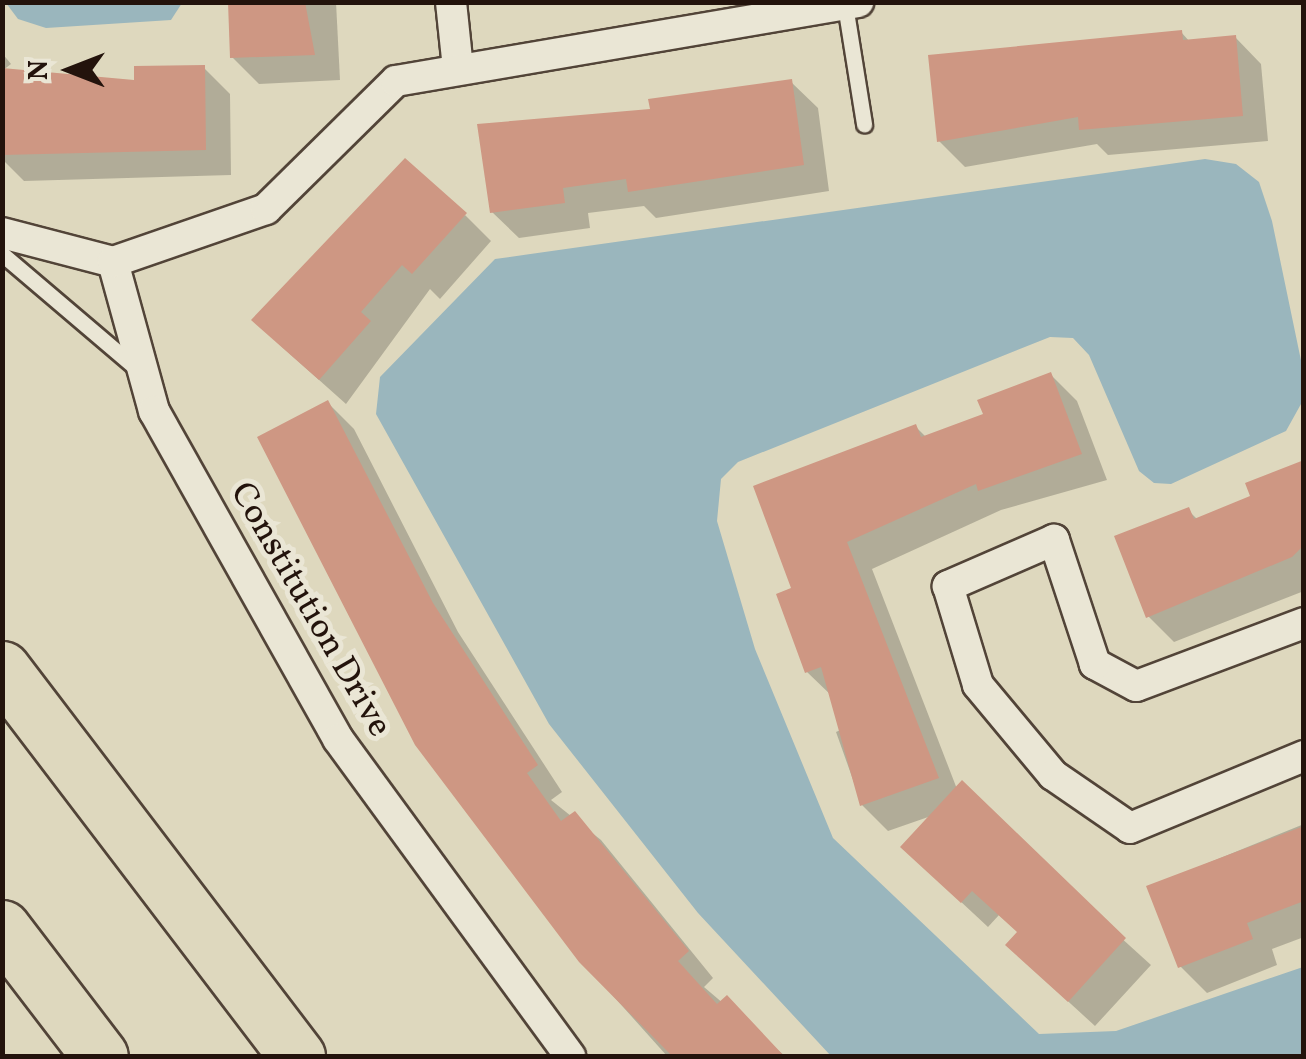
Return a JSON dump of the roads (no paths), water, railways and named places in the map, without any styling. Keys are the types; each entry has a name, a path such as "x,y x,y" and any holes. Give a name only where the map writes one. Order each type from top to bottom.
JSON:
{"highway":[{"path":"2,669 296,1056"},
{"path":"2,928 100,1056"}],"street":[{"path":"450,2 458,70"},
{"path":"2,233 113,262 266,209 396,81 852,4"},
{"name":"Constitution Drive","path":"113,262 154,412 338,740 570,1056"},
{"path":"1304,623 1136,686 1095,664 1054,540 948,586 978,684 1053,775 1130,828 1304,756"}],"lane":[{"path":"852,4 864,124"},
{"path":"2,254 143,374"}],"water":[{"path":"6,3 182,3 171,20 46,28 18,19"},
{"path":"1205,159 1236,164 1259,182 1272,221 1303,370 1301,404 1286,431 1171,484 1154,483 1139,471 1089,355 1073,338 1050,337 738,462 721,479 717,521 755,649 833,838 1039,1034 1116,1031 1303,967 1303,1056 831,1056 698,913 549,724 376,414 380,377 495,259"}]}
